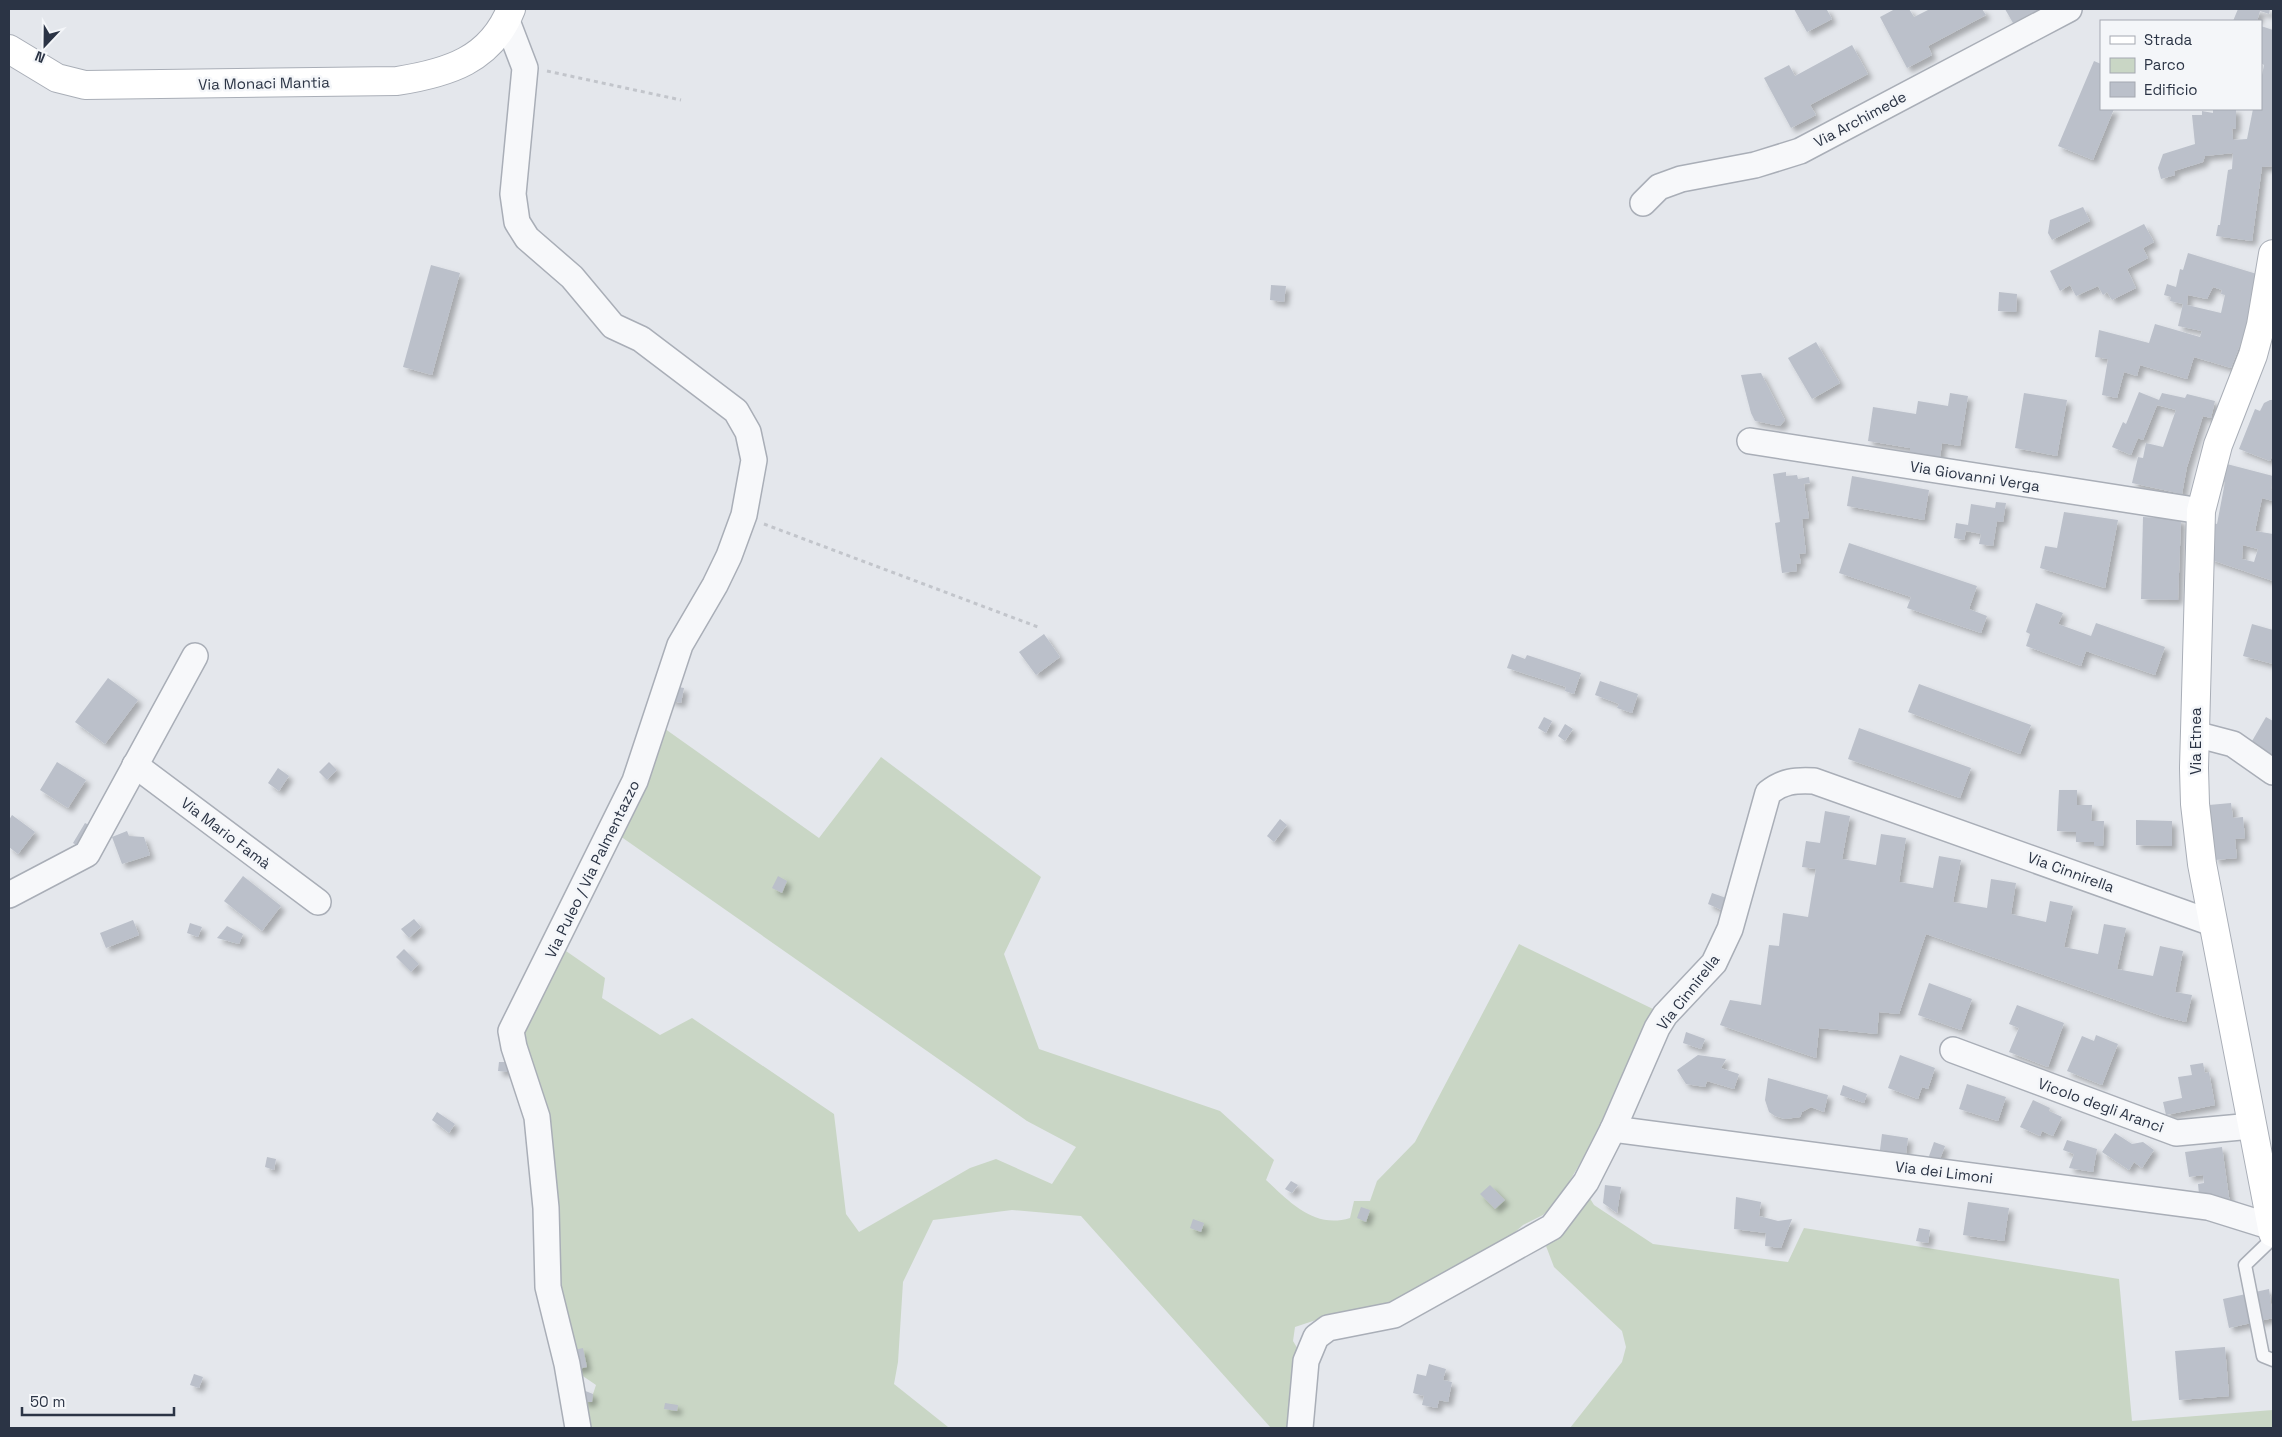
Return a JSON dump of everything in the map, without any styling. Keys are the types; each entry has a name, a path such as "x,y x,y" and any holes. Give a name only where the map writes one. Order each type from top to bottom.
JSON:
{"main road":[{"name":"Via Monaci Mantia","path":"9,49 57,78 85,85 398,81 445,72 470,59 491,43 509,15"},
{"name":"Via Etnea","path":"2273,254 2261,325 2253,354 2218,445 2201,511 2195,734 2195,804 2202,864 2273,1232"}],"street":[{"name":"Via Archimede","path":"1644,203 1659,187 1682,179 1755,165 1800,152 2070,9"},
{"name":"Via Puleo / Via Palmentazzo","path":"509,15 532,68 514,194 517,222 528,238 572,277 613,326 641,339 736,411 748,432 754,460 751,518 680,645 635,781 622,811 512,1031 514,1046 537,1117 546,1208 548,1287 566,1364 578,1428"},
{"name":"Via Giovanni Verga","path":"1750,441 2201,511"},
{"path":"9,895 87,854 195,656"},
{"path":"2195,734 2232,744 2273,772"},
{"name":"Via Mario Famà","path":"135,765 318,902"},
{"name":"Via Cinnirella","path":"1300,1428 1306,1361 1316,1337 1328,1328 1394,1316 1552,1226 1586,1182 1613,1129 1665,1015 1714,964 1730,929 1768,793 1778,785 1793,780 1814,781 2212,922"},
{"name":"Vicolo degli Aranci","path":"1953,1050 2176,1133 2252,1126"},
{"name":"Via dei Limoni","path":"1613,1129 2208,1207 2273,1232"}],"lane":[{"path":"2273,1232 2245,1265 2263,1356 2273,1360"}],"path":[{"path":"532,68 681,100"},
{"path":"751,518 1038,627"}],"green space":[{"path":"661,726 819,838 881,757 1041,877 1004,954 1039,1049 1220,1111 1274,1160 1266,1180 1294,1205 1314,1217 1325,1220 1350,1218 1354,1201 1370,1201 1377,1181 1415,1142 1519,944 1653,1009 1601,1128 1559,1199 1543,1215 1523,1225 1505,1241 1392,1305 1316,1320 1295,1327 1293,1341 1299,1351 1289,1428 1271,1428 1081,1216 1012,1210 933,1220 903,1282 898,1362 894,1384 947,1428 583,1428 583,1402 593,1394 596,1385 574,1370 556,1288 521,1034 566,951 605,978 602,998 660,1035 692,1018 834,1114 846,1214 859,1232 970,1168 996,1159 1052,1184 1076,1147 1027,1121 620,836"},
{"path":"1586,1192 1594,1205 1653,1244 1788,1262 1804,1228 2119,1279 2132,1421 2273,1410 2273,1428 1570,1428 1622,1362 1626,1347 1622,1331 1554,1267 1546,1246 1557,1236"}],"building":[{"path":"1794,9 1830,9 1827,10 1832,19 1807,32"},
{"path":"1895,9 1909,9 1914,17 1930,9 1982,9 1986,15 1928,46 1932,55 1907,68 1880,17"},
{"path":"2005,9 2041,9 2013,23"},
{"path":"2238,9 2270,9 2269,14 2260,11 2257,20 2233,20"},
{"path":"2262,26 2273,30 2273,166 2262,167 2252,241 2216,236 2218,225 2220,225 2228,170 2232,169 2233,153 2205,156 2203,162 2174,171 2175,175 2161,179 2158,168 2163,154 2195,144 2192,115 2202,115 2202,111 2213,113 2213,110 2236,110 2236,129 2232,128 2233,140 2247,139 2253,110 2262,110 2262,75 2264,65 2262,64"},
{"path":"1852,45 1868,74 1810,105 1816,115 1791,128 1764,78 1789,65 1795,76"},
{"path":"2094,61 2100,64 2100,110 2114,110 2093,160 2058,146"},
{"path":"2083,207 2090,221 2052,240 2048,233 2050,220"},
{"path":"2144,224 2154,242 2143,248 2148,258 2127,269 2136,288 2112,300 2107,292 2103,295 2098,286 2076,296 2070,285 2060,291 2050,271"},
{"path":"2188,253 2260,275 2247,342 2242,340 2231,368 2194,357 2187,379 2140,365 2137,376 2124,372 2117,398 2102,395 2108,359 2095,357 2099,330 2149,343 2155,324 2200,337 2202,331 2178,326 2183,304 2170,301 2171,297 2164,295 2167,284 2176,287 2180,269 2183,270","holes":["2213,287 2222,290 2221,294 2225,295 2221,313 2187,305 2188,295 2207,299"]},
{"path":"431,265 460,273 432,375 403,367"},
{"path":"1271,285 1286,286 1284,302 1270,300"},
{"path":"1999,292 2017,294 2016,312 1998,311"},
{"path":"1816,342 1840,383 1812,399 1788,358"},
{"path":"1761,373 1785,420 1780,426 1755,421 1751,413 1741,375"},
{"path":"2139,392 2159,400 2162,393 2185,398 2187,394 2215,401 2211,418 2203,416 2187,467 2182,494 2132,483 2138,457 2143,458 2146,443 2163,447 2176,410 2157,405 2143,440 2138,438 2131,455 2112,447 2123,422 2126,424"},
{"path":"1950,393 1968,396 1960,446 1942,443 1940,458 1910,453 1910,448 1868,441 1873,407 1916,414 1918,401 1948,406"},
{"path":"2024,393 2067,400 2057,456 2015,448"},
{"path":"2273,400 2273,454 2270,461 2239,449 2255,409 2260,411 2264,403"},
{"path":"2223,463 2273,476 2271,490 2273,491 2273,501 2262,498 2255,531 2273,534 2273,581 2209,559 2209,522 2217,524 2225,482 2217,480","holes":["2243,545 2258,549 2254,562 2242,559"]},
{"path":"1786,472 1786,476 1797,475 1798,479 1809,477 1810,483 1804,484 1809,518 1802,519 1806,553 1799,554 1801,563 1796,564 1797,571 1782,573 1775,523 1780,522 1773,474"},
{"path":"1852,476 1929,490 1924,520 1847,506"},
{"path":"1996,502 2006,503 2003,522 1997,521 1993,546 1979,544 1981,534 1966,531 1964,540 1954,538 1956,523 1968,525 1971,504 1995,508"},
{"path":"2064,512 2118,520 2105,588 2040,568 2045,546 2057,548"},
{"path":"2143,517 2181,519 2178,600 2141,599"},
{"path":"1849,543 1977,586 1969,609 1987,616 1981,633 1907,608 1911,597 1839,573"},
{"path":"2036,603 2063,613 2058,624 2091,636 2096,623 2165,647 2155,675 2086,651 2081,666 2026,646 2030,634 2026,632"},
{"path":"2252,624 2273,630 2273,664 2243,656"},
{"path":"1044,634 1060,657 1036,675 1019,652"},
{"path":"1512,654 1525,659 1527,655 1581,673 1574,694 1565,691 1566,687 1507,668"},
{"path":"108,678 138,700 105,744 75,722"},
{"path":"1600,681 1638,694 1632,713 1617,708 1619,704 1595,695"},
{"path":"1919,684 2031,725 2020,754 1908,712"},
{"path":"672,686 684,688 681,703 669,700"},
{"path":"1544,717 1552,721 1546,733 1538,728"},
{"path":"2266,717 2273,721 2273,762 2248,748"},
{"path":"1565,724 1573,729 1565,741 1558,736"},
{"path":"1859,728 1971,768 1960,798 1848,759"},
{"path":"57,762 86,780 68,808 40,790"},
{"path":"329,762 337,770 327,780 319,772"},
{"path":"278,768 289,776 279,791 268,783"},
{"path":"2059,790 2077,790 2077,805 2092,805 2091,821 2104,821 2103,846 2094,846 2094,842 2076,842 2076,832 2057,831"},
{"path":"2231,803 2233,818 2243,817 2245,838 2235,839 2237,858 2215,860 2209,805"},
{"path":"1825,811 1850,816 1842,859 1876,865 1881,834 1906,838 1899,882 1933,888 1939,856 1961,860 1953,902 1987,908 1991,879 2016,883 2011,914 2046,922 2050,901 2073,906 2064,947 2098,954 2104,924 2126,928 2117,969 2153,976 2160,946 2183,951 2175,992 2192,995 2186,1022 2162,1016 1926,934 1899,1014 1879,1012 1877,1034 1819,1028 1816,1058 1720,1025 1730,1000 1761,1005 1769,945 1779,946 1783,913 1808,917 1816,869 1802,867 1806,841 1820,843"},
{"path":"12,815 35,832 18,854 9,847 9,820"},
{"path":"1280,819 1287,825 1274,842 1267,836"},
{"path":"2136,820 2172,821 2172,846 2136,845"},
{"path":"85,823 93,827 81,848 73,843"},
{"path":"127,831 129,836 144,837 150,855 122,864 112,837"},
{"path":"243,876 281,906 262,931 224,901"},
{"path":"778,876 787,881 782,893 772,888"},
{"path":"1712,893 1729,899 1724,911 1708,904"},
{"path":"414,919 421,927 409,938 401,929"},
{"path":"133,920 139,935 106,948 100,933"},
{"path":"190,923 202,927 198,937 187,933"},
{"path":"227,926 243,934 239,944 217,938"},
{"path":"404,949 419,964 411,972 396,957"},
{"path":"1929,983 1972,999 1961,1030 1918,1015"},
{"path":"2017,1005 2064,1023 2048,1067 2009,1052 2019,1028 2009,1024"},
{"path":"1686,1032 1705,1039 1701,1049 1683,1043"},
{"path":"2096,1035 2118,1044 2102,1085 2067,1071 2082,1036 2094,1041"},
{"path":"1698,1055 1726,1059 1721,1068 1739,1074 1734,1089 1707,1081 1705,1087 1686,1084 1677,1070"},
{"path":"1900,1055 1935,1068 1928,1089 1922,1087 1918,1099 1888,1088"},
{"path":"499,1062 507,1062 507,1072 498,1071"},
{"path":"2203,1063 2205,1073 2209,1072 2215,1105 2166,1115 2163,1102 2182,1098 2178,1077 2192,1075 2190,1065"},
{"path":"1768,1078 1828,1095 1824,1112 1811,1107 1802,1112 1800,1117 1785,1119 1775,1116 1769,1112 1765,1100"},
{"path":"1967,1084 2006,1097 1998,1121 1959,1109"},
{"path":"1843,1085 1867,1094 1864,1103 1840,1095"},
{"path":"2033,1100 2050,1108 2049,1111 2062,1117 2053,1136 2042,1131 2040,1136 2020,1127"},
{"path":"437,1112 455,1124 449,1133 432,1120"},
{"path":"2115,1133 2132,1144 2143,1142 2154,1150 2142,1168 2134,1162 2129,1170 2102,1152"},
{"path":"1882,1134 1908,1138 1906,1154 1880,1150"},
{"path":"2067,1140 2097,1149 2093,1172 2069,1168 2074,1154 2063,1150"},
{"path":"1934,1142 1945,1146 1940,1159 1928,1159"},
{"path":"2222,1147 2230,1204 2199,1194 2198,1184 2204,1183 2203,1175 2189,1177 2185,1152"},
{"path":"267,1157 276,1159 274,1170 265,1167"},
{"path":"1291,1181 1298,1185 1292,1193 1285,1189"},
{"path":"1490,1185 1505,1200 1495,1209 1480,1194"},
{"path":"1605,1185 1621,1187 1617,1213 1603,1203"},
{"path":"1736,1197 1761,1202 1759,1216 1778,1221 1792,1219 1781,1248 1765,1246 1766,1233 1734,1229"},
{"path":"1968,1202 2009,1208 2004,1241 1963,1235"},
{"path":"1361,1207 1370,1210 1366,1222 1357,1218"},
{"path":"1193,1219 1204,1223 1201,1232 1190,1228"},
{"path":"1919,1228 1930,1230 1928,1243 1916,1241"},
{"path":"2269,1289 2273,1318 2229,1328 2223,1299"},
{"path":"2225,1347 2229,1396 2179,1400 2175,1351"},
{"path":"583,1348 587,1367 574,1370 570,1351"},
{"path":"1429,1364 1446,1369 1443,1380 1452,1382 1448,1402 1439,1400 1437,1408 1422,1405 1424,1396 1413,1393 1417,1374 1426,1376"},
{"path":"194,1374 203,1377 199,1388 190,1385"},
{"path":"583,1390 593,1394 592,1402 583,1402"},
{"path":"665,1403 678,1405 677,1411 664,1409"}]}
